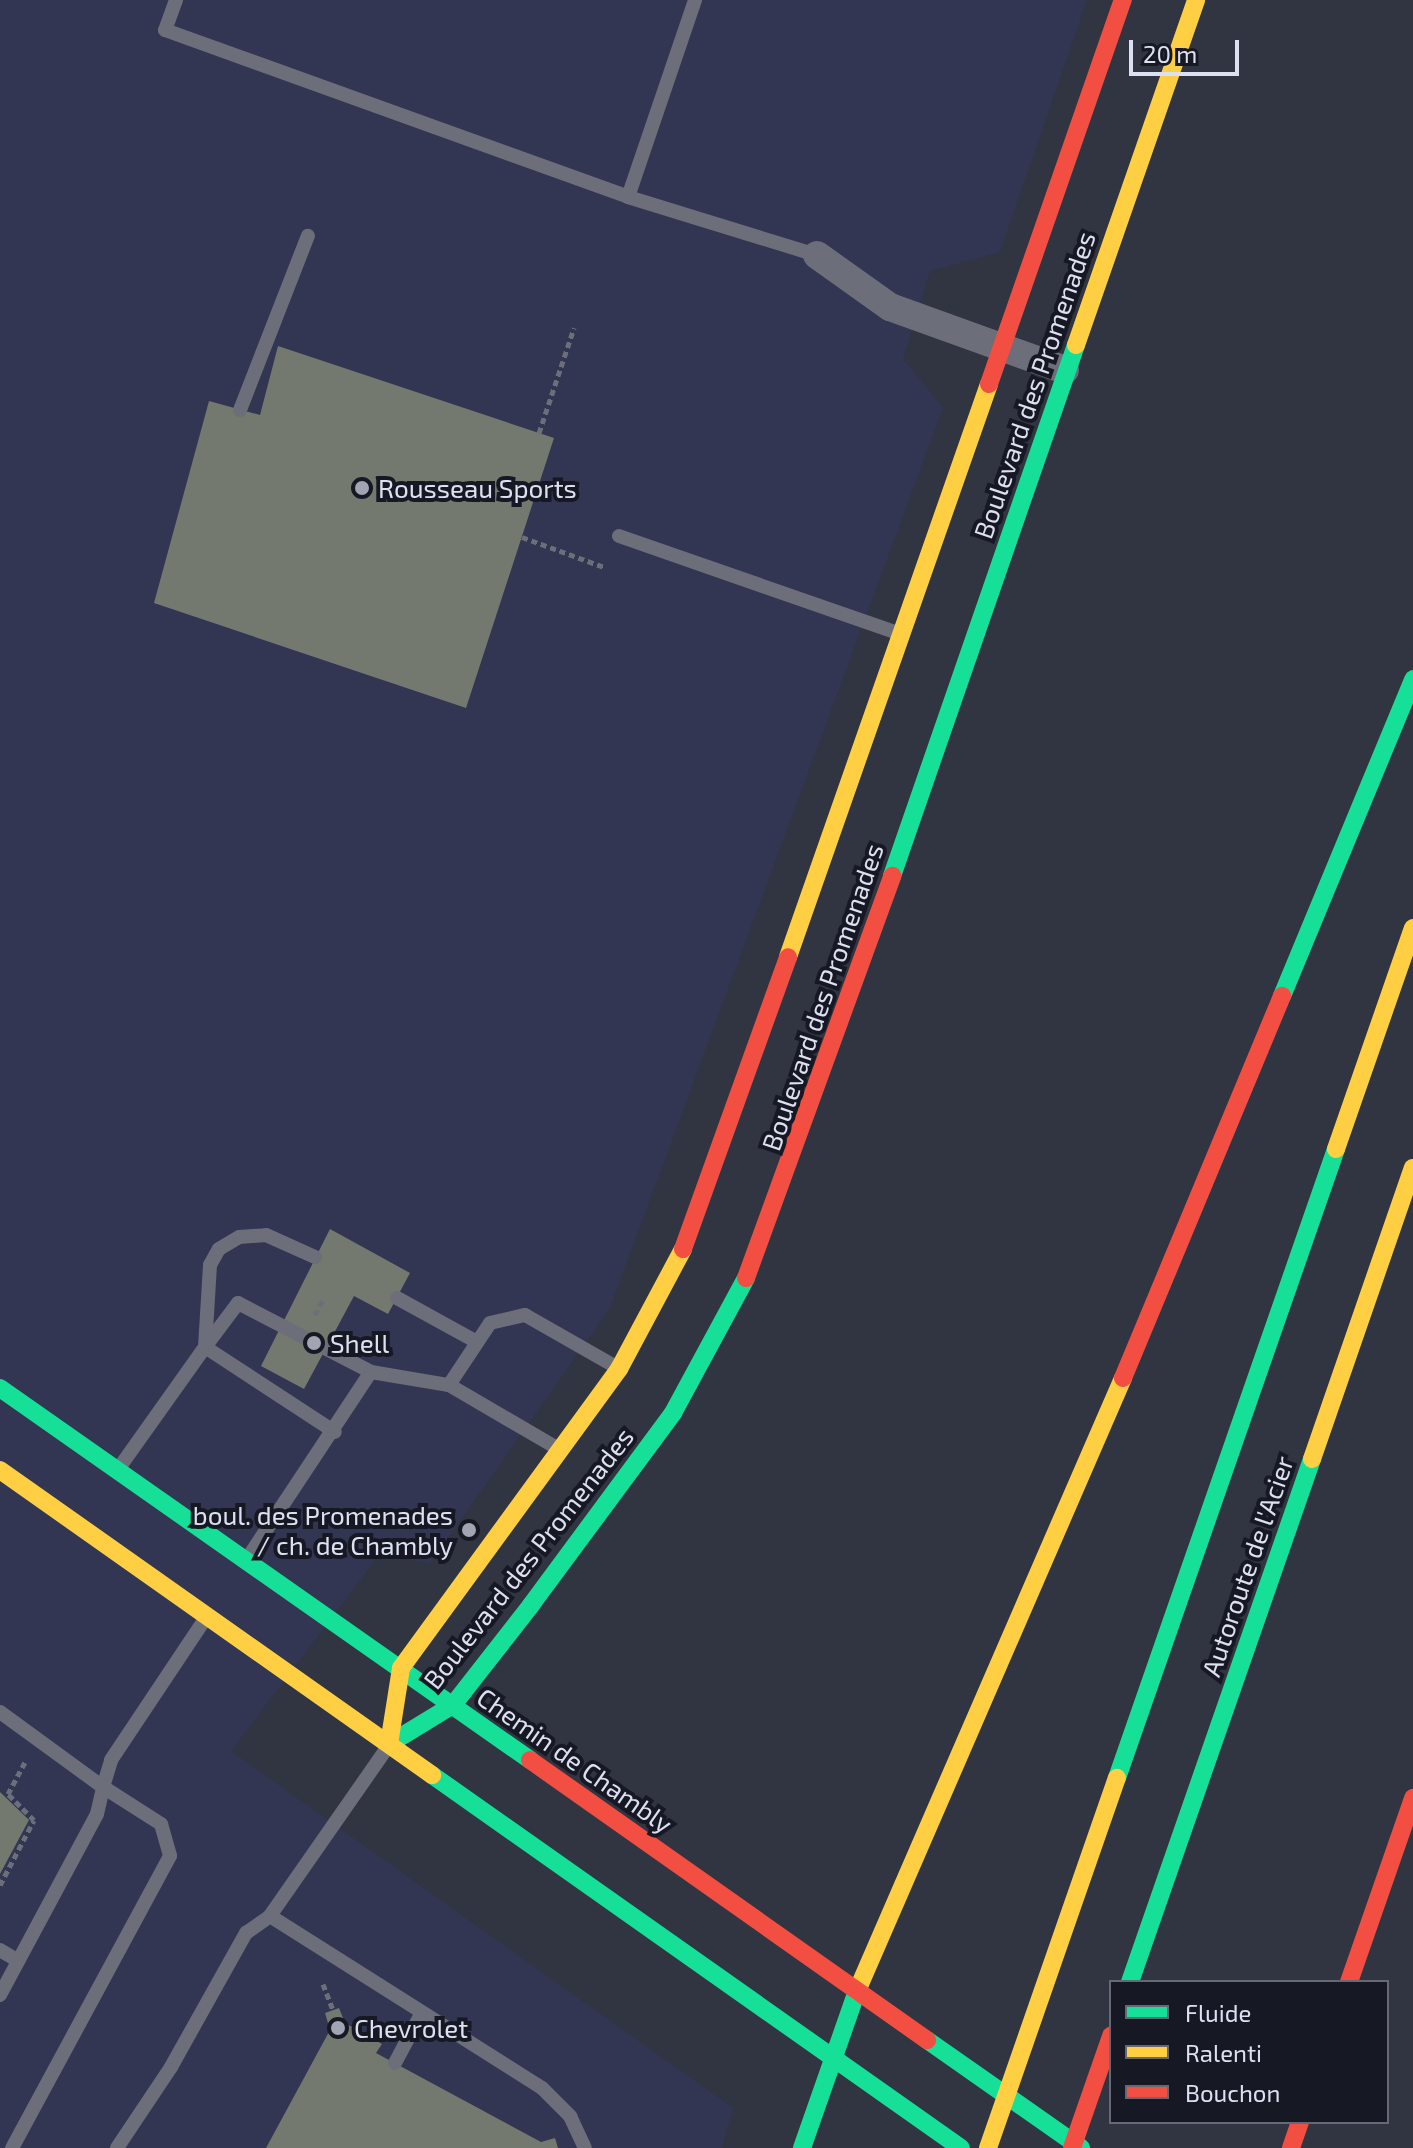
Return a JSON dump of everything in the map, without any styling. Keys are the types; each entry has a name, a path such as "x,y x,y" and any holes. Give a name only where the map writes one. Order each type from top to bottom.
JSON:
{"main road":[{"name":"Boulevard des Promenades","path":"389,1744 401,1668 619,1369 690,1236 737,1115 1123,0"},
{"name":"Boulevard des Promenades","path":"389,1744 453,1705 659,1434 747,1277 797,1148 1196,0"},
{"path":"802,2148 857,1991 1101,1431 1413,679"},
{"path":"988,2148 1413,928"},
{"name":"Autoroute de l'Acier","path":"1131,1980 1413,1168"},
{"name":"Chemin de Chambly","path":"0,1388 1081,2148"},
{"path":"0,1470 961,2148"},
{"path":"1350,1980 1413,1798"},
{"path":"1072,2148 1109,2042"},
{"path":"1291,2147 1299,2124"}],"street":[{"path":"817,255 890,307 1065,370"}],"lane":[{"path":"176,0 165,30 628,197 817,255"},
{"path":"628,197 695,0"},
{"path":"240,410 308,236"},
{"path":"619,536 902,634"},
{"path":"205,1347 210,1265 219,1249 239,1237 266,1235 315,1257"},
{"path":"397,1298 477,1342"},
{"path":"117,1471 238,1303 371,1372 449,1385 561,1450"},
{"path":"449,1385 490,1323 525,1315 619,1369"},
{"path":"205,1347 335,1432"},
{"path":"246,1560 335,1432 371,1372"},
{"path":"0,1995 97,1814 111,1760 207,1615"},
{"path":"1,1716 161,1824 172,1849 12,2148"},
{"path":"117,2148 171,2067 246,1933 270,1916 389,1744"},
{"path":"270,1916 542,2088 570,2116 585,2148"},
{"path":"0,1950 18,1961"},
{"path":"395,2063 421,2014"}],"path":[{"path":"539,433 574,328"},
{"path":"522,537 604,567"},
{"path":"0,1885 34,1820 8,1794 23,1765"},
{"path":"323,1984 333,2010"}],"shaded area":[{"path":"0,0 1087,0 1000,252 930,271 903,359 943,408 610,1308 430,1563 379,1555 231,1751 733,2108 722,2148 0,2148"}],"building":[{"name":"Rousseau Sports","path":"278,346 554,438 466,708 154,603 209,401 260,415"},
{"path":"330,1229 410,1273 388,1314 354,1296 304,1389 261,1366"},
{"path":"0,1792 29,1820 0,1874"},
{"path":"339,2008 345,2023 382,2044 376,2053 541,2142 555,2138 558,2148 266,2148 330,2030 325,2013"}],"traffic: fast":[{"path":"892,876 1076,345"},
{"path":"1282,996 1413,679"},
{"path":"1117,1778 1336,1149"},
{"path":"389,1744 453,1705 531,1605 673,1413 746,1278"},
{"path":"0,1388 530,1760"},
{"path":"1131,1980 1312,1459"},
{"path":"432,1775 961,2148"},
{"path":"802,2148 857,1991"},
{"path":"927,2040 1081,2148"}],"traffic: slow":[{"path":"1076,345 1196,0"},
{"path":"788,957 989,384"},
{"path":"1336,1149 1413,928"},
{"path":"1312,1459 1413,1168"},
{"path":"389,1744 401,1668 619,1369 683,1249"},
{"path":"857,1991 1123,1378"},
{"path":"0,1470 432,1775"},
{"path":"988,2148 1117,1778"}],"traffic: jam":[{"path":"989,384 1123,0"},
{"path":"746,1278 892,876"},
{"path":"683,1249 788,957"},
{"path":"1123,1378 1282,996"},
{"path":"530,1760 927,2040"},
{"path":"1350,1980 1413,1798"},
{"path":"1072,2148 1109,2042"},
{"path":"1291,2148 1299,2124"}],"place":[{"name":"Rousseau Sports","path":"362,488"},
{"name":"Shell","path":"314,1343"},
{"name":"boul. des Promenades / ch. de Chambly","path":"469,1530"},
{"name":"Chevrolet","path":"338,2028"}]}
